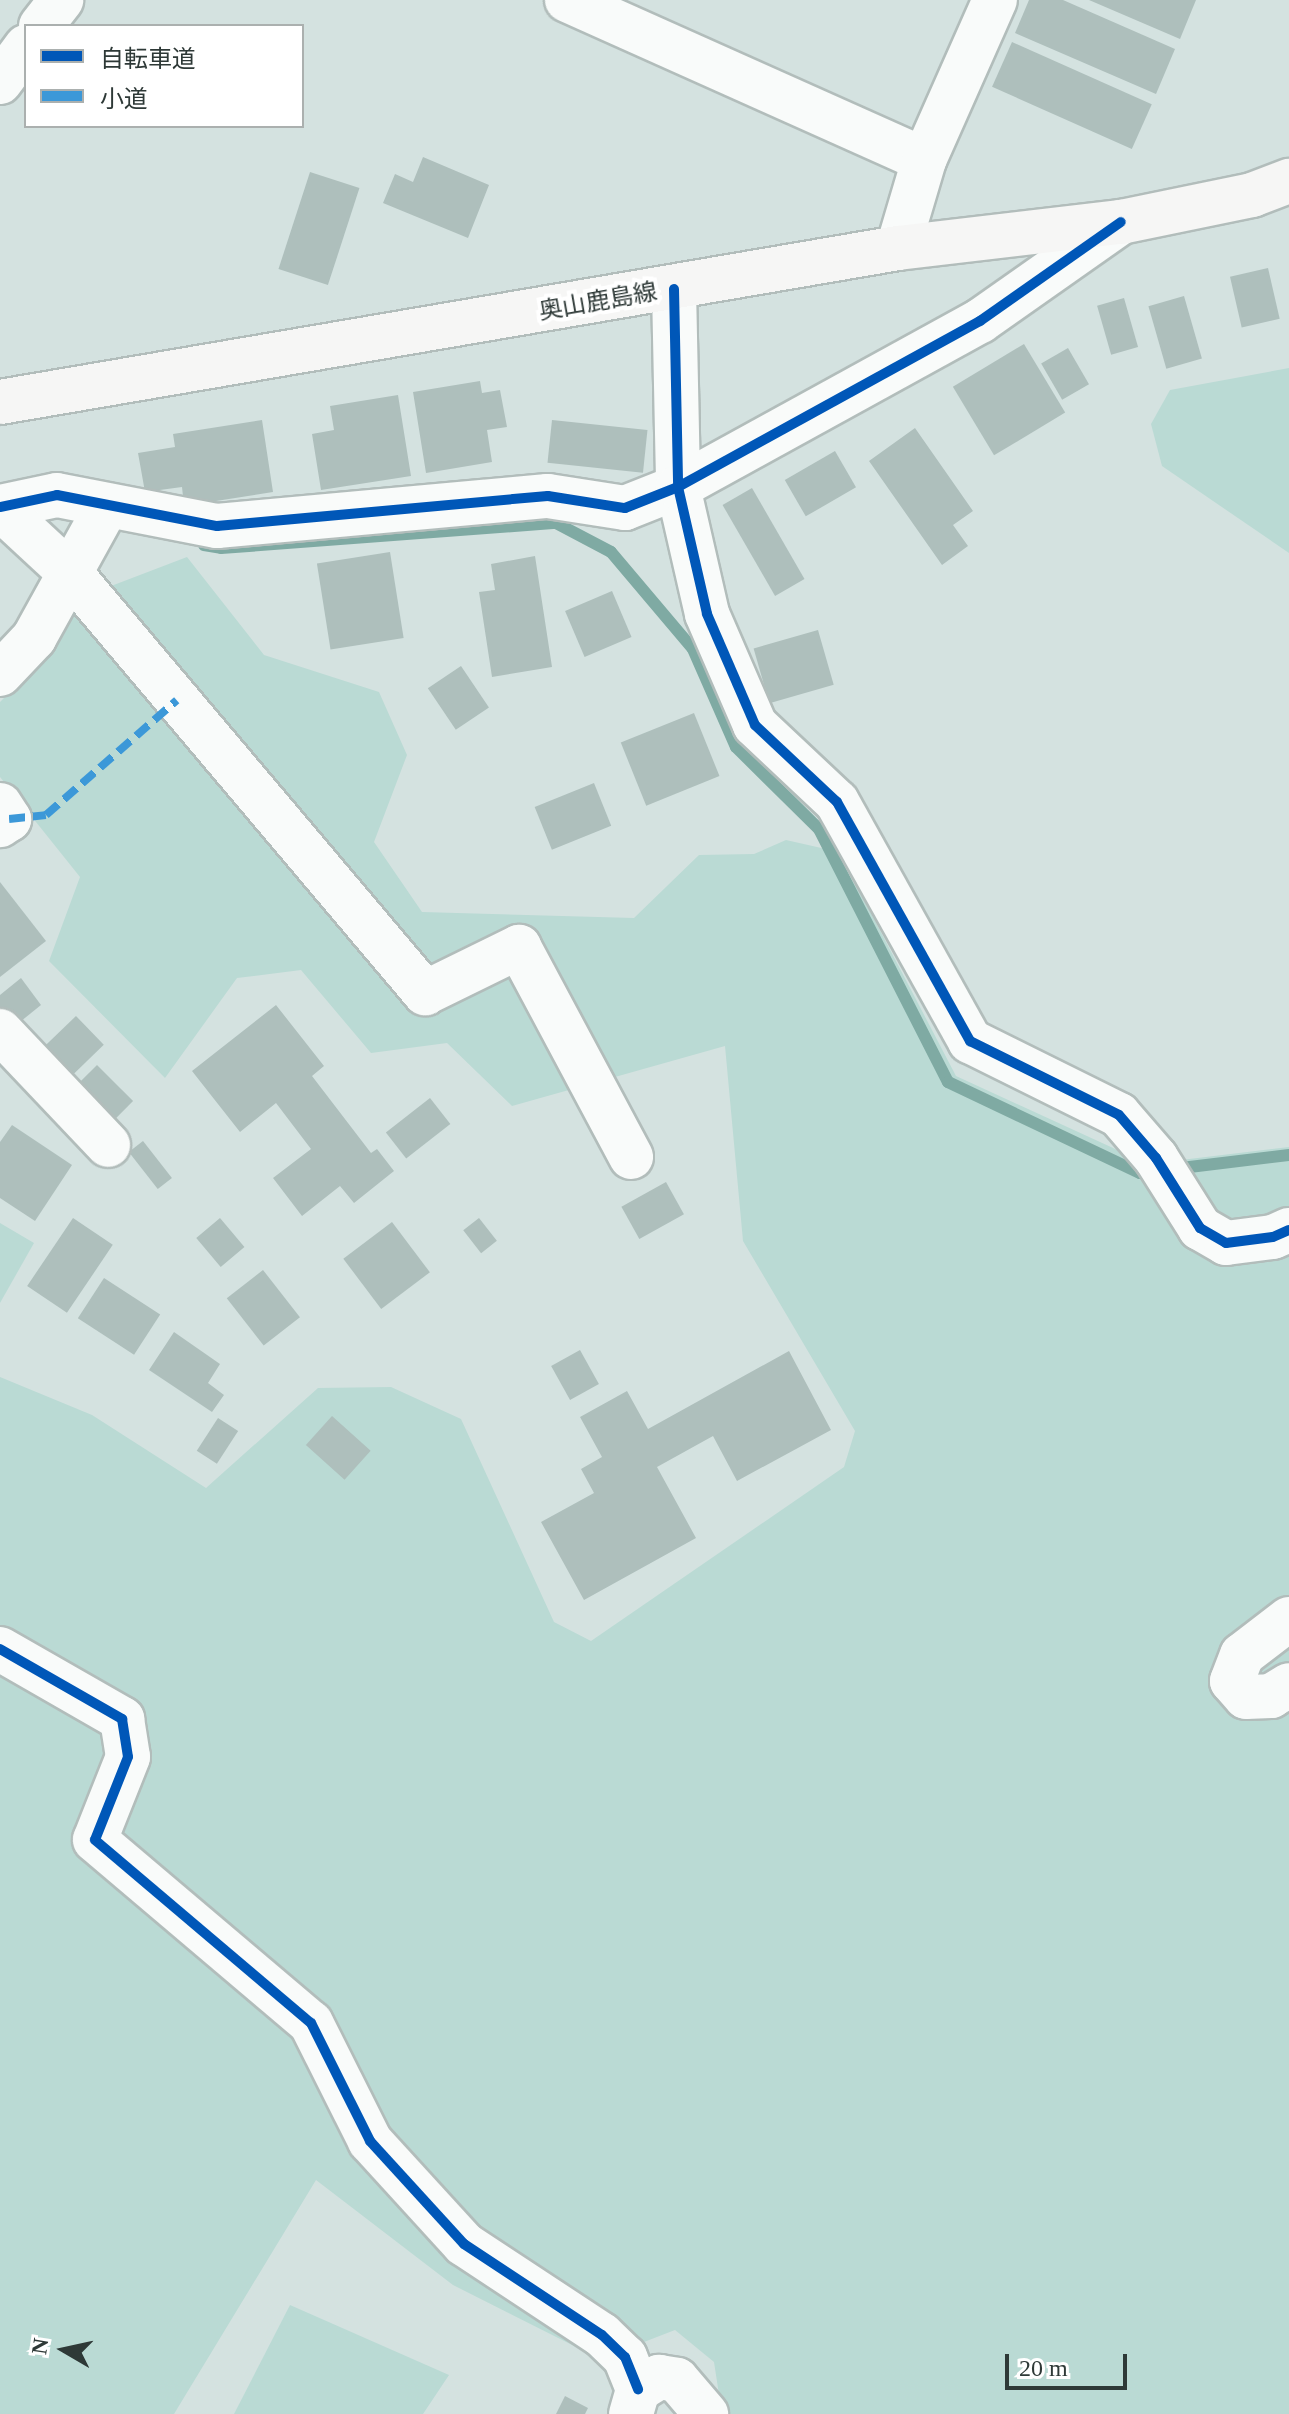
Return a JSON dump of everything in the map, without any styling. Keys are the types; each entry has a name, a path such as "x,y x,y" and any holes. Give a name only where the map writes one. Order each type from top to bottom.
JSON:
{"main road":[{"name":"奥山鹿島線","path":"0,402 674,289 898,248 1121,222 1252,195 1289,181"}],"street":[{"path":"43,24 61,0"},
{"path":"567,0 924,160"},
{"path":"898,248 924,160 995,0"},
{"path":"0,82 24,50"},
{"path":"0,508 57,495 100,520 217,526 548,496 625,508 678,487 980,321 1121,222"},
{"path":"674,289 678,487 707,614 755,725 837,802 970,1041 1119,1115 1163,1171 1200,1228 1226,1243 1273,1237 1289,1230"},
{"path":"0,508 71,574 425,993 519,947 631,1157"},
{"path":"0,674 34,638 100,520"},
{"path":"0,805 9,819 0,825"},
{"path":"0,1031 108,1145"},
{"path":"1289,1619 1242,1655 1232,1681 1246,1697 1271,1696 1289,1685"},
{"path":"0,1649 122,1719 128,1757 95,1840 311,2023 370,2141 464,2244 602,2335 625,2357 635,2402"},
{"path":"635,2402 659,2377 677,2380 706,2414"}],"green space":[{"path":"1289,368 1289,553 1162,466 1151,424 1170,390"},
{"path":"187,557 264,655 379,692 407,755 374,842 422,912 634,918 699,855 754,854 786,840 839,852 956,1076 1148,1164 1289,1147 1289,2414 722,2414 714,2362 675,2330 600,2359 453,2285 316,2180 174,2414 0,2414 0,1377 92,1415 206,1488 318,1388 391,1387 461,1419 554,1622 591,1641 844,1467 855,1431 743,1241 725,1046 512,1106 447,1043 371,1053 301,970 237,978 165,1078 49,961 80,877 0,777 0,702 13,689 64,604"},
{"path":"0,1223 34,1243 0,1303"},
{"path":"290,2305 449,2375 423,2414 234,2414"}],"building":[{"path":"1029,0 1063,0 1175,49 1156,94 1015,33"},
{"path":"1089,0 1196,0 1180,39"},
{"path":"1012,42 1152,104 1132,149 992,87"},
{"path":"423,157 489,185 468,238 383,203 395,174 413,182"},
{"path":"310,172 359,188 328,285 278,269"},
{"path":"1268,268 1280,319 1242,327 1230,277"},
{"path":"1184,296 1202,358 1166,369 1148,306"},
{"path":"1124,298 1138,347 1111,355 1097,306"},
{"path":"1024,344 1065,413 994,455 953,387"},
{"path":"1068,348 1089,384 1062,400 1041,364"},
{"path":"480,381 482,393 500,390 507,427 487,430 492,462 426,473 413,392"},
{"path":"398,395 411,476 321,490 312,434 334,430 330,406"},
{"path":"262,420 273,492 184,506 182,487 145,492 138,453 175,447 173,434"},
{"path":"552,420 647,430 643,473 548,463"},
{"path":"915,428 973,511 953,525 968,546 942,565 869,461"},
{"path":"835,451 856,487 806,516 785,480"},
{"path":"752,488 804,579 775,596 723,505"},
{"path":"390,552 404,638 331,650 317,564"},
{"path":"535,556 552,667 492,677 479,592 495,590 491,564"},
{"path":"612,591 632,637 585,657 565,611"},
{"path":"818,630 834,685 769,703 754,648"},
{"path":"461,666 489,707 456,730 428,688"},
{"path":"694,713 719,776 646,806 621,743"},
{"path":"594,783 611,826 552,850 535,807"},
{"path":"0,882 46,941 0,977"},
{"path":"21,978 41,1005 15,1026 0,1007 0,995"},
{"path":"276,1005 324,1066 312,1076 371,1153 377,1149 394,1171 354,1203 340,1186 302,1216 273,1178 311,1149 276,1103 240,1132 192,1071"},
{"path":"76,1016 104,1045 66,1081 39,1052"},
{"path":"97,1065 133,1101 110,1124 74,1088"},
{"path":"430,1098 450,1124 406,1158 386,1132"},
{"path":"12,1125 72,1165 35,1221 0,1198 0,1142"},
{"path":"143,1141 172,1178 158,1189 129,1152"},
{"path":"666,1182 684,1214 639,1239 621,1207"},
{"path":"73,1218 113,1245 67,1313 27,1286"},
{"path":"220,1218 244,1247 221,1267 196,1238"},
{"path":"479,1218 497,1241 481,1253 463,1230"},
{"path":"392,1222 430,1272 381,1309 343,1259"},
{"path":"263,1270 300,1317 264,1346 227,1298"},
{"path":"104,1278 160,1314 134,1355 78,1318"},
{"path":"174,1332 220,1364 208,1383 224,1395 212,1412 149,1370"},
{"path":"580,1350 599,1384 570,1400 551,1366"},
{"path":"789,1351 831,1430 737,1481 713,1436 657,1467 696,1538 584,1600 541,1522 594,1493 581,1469 602,1457 580,1417 627,1391 648,1429"},
{"path":"332,1416 371,1451 345,1480 306,1445"},
{"path":"218,1418 238,1431 217,1464 197,1451"},
{"path":"565,2396 588,2408 585,2414 556,2414"}],"waterway":[{"path":"204,545 221,548 556,523 611,552 693,649 736,747 819,829 948,1082 1140,1173 1155,1171"},
{"path":"1173,1169 1289,1155"}],"marked path":[{"path":"9,819 46,815 177,700"}],"cycle path":[{"path":"0,507 57,495 217,526 548,496 625,508 678,487 980,321 1121,222"},
{"path":"674,289 678,487 707,614 755,725 837,802 970,1041 1119,1115 1156,1158 1200,1228 1226,1243 1273,1237 1289,1230"},
{"path":"0,1649 122,1719 128,1757 95,1840 311,2023 370,2141 464,2244 602,2335 625,2357 638,2390"}]}
